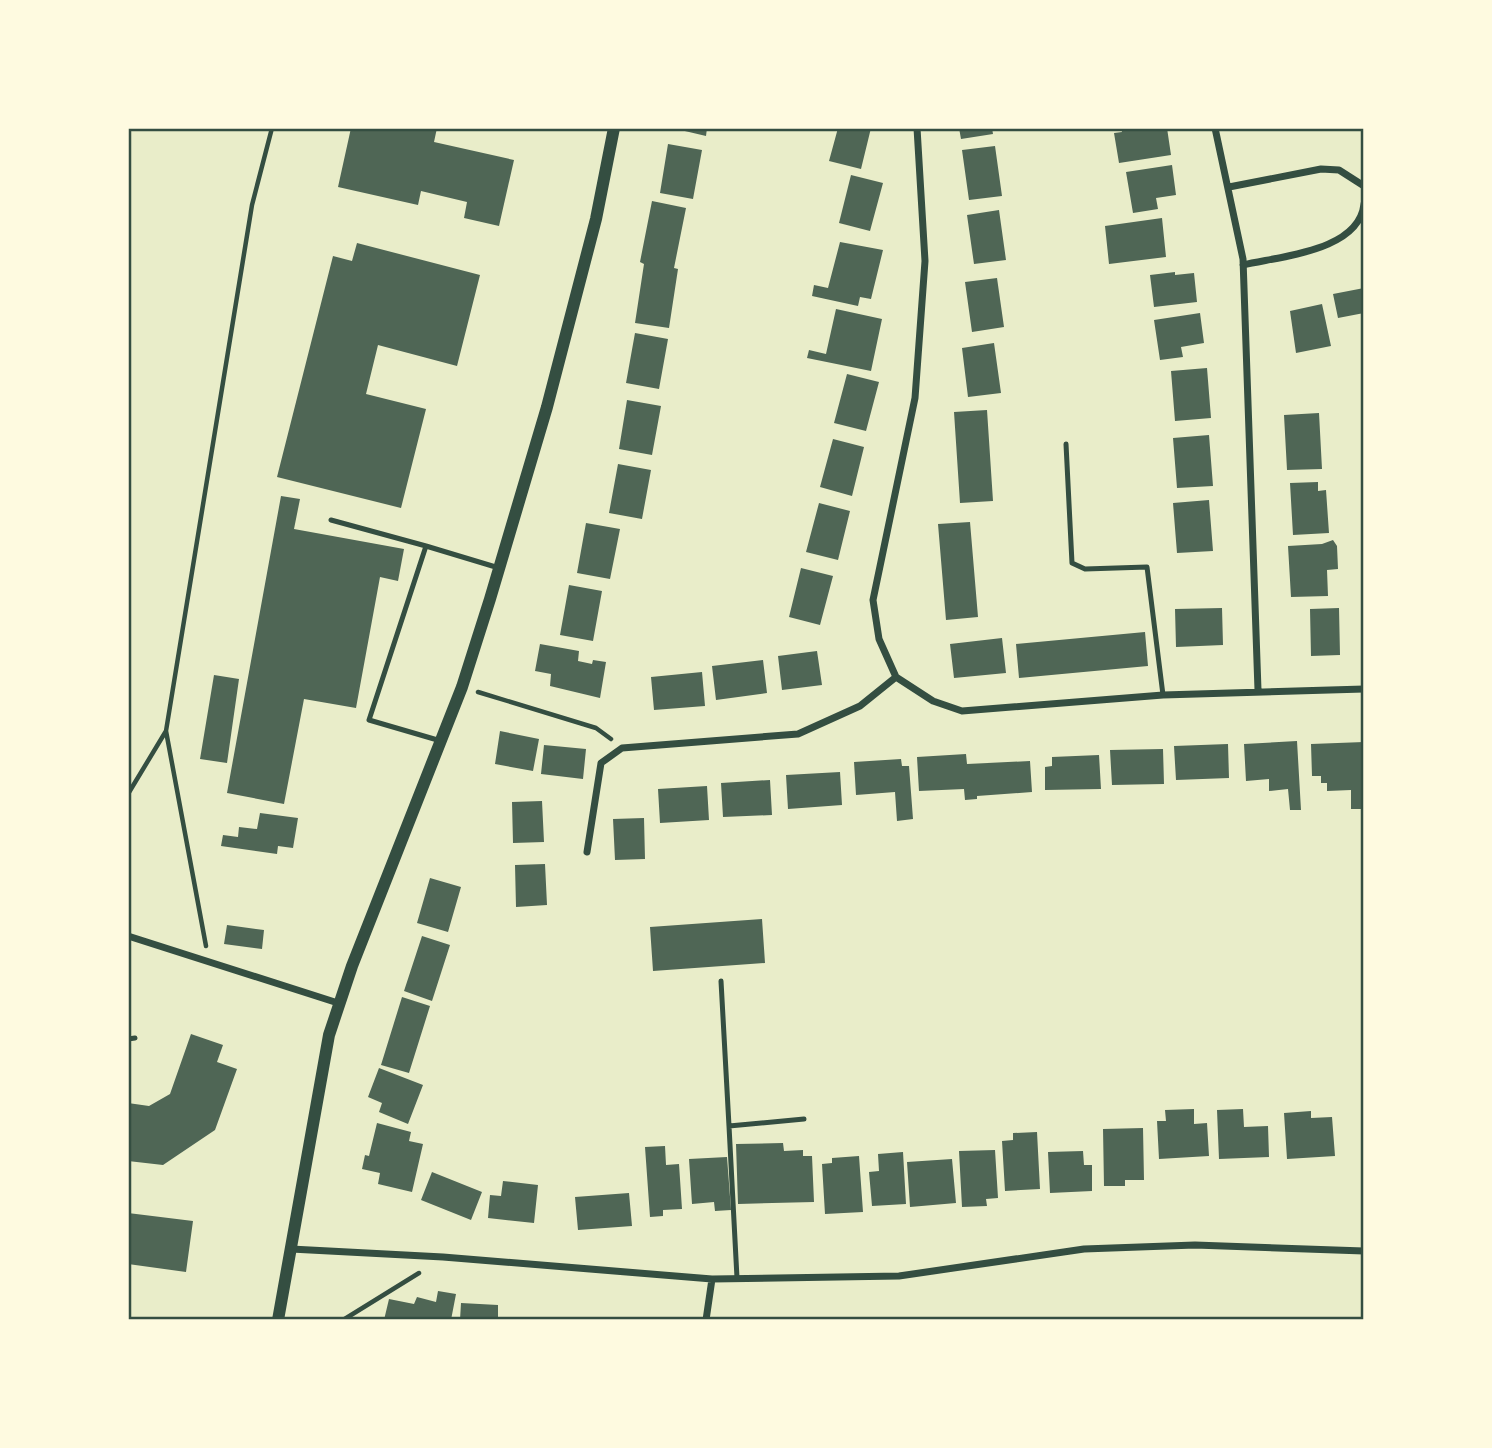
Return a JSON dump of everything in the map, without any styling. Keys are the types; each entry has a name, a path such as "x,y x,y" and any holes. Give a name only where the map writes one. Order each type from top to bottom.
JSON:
{"street":[{"path":"278,1320 322,1065 338,1003 462,687 547,407 596,219 614,128"},
{"path":"917,128 925,261 915,398 873,600 879,639 895,677 933,701 962,711 1163,695 1258,690 1364,689"},
{"path":"1215,128 1243,265 1258,690"},
{"path":"1229,187 1321,169 1339,170 1364,186"},
{"path":"1243,265 1334,243 1352,232 1363,216 1364,204"},
{"path":"587,852 601,763 622,748 797,734 860,706 895,677"},
{"path":"128,936 338,1003"},
{"path":"291,1249 443,1257 712,1279 899,1276 1084,1249 1195,1245 1364,1251"},
{"path":"706,1320 712,1279"}],"lane":[{"path":"1066,444 1072,563 1085,569 1147,567 1163,695"},
{"path":"331,520 499,568"},
{"path":"426,546 369,720 441,741"},
{"path":"721,981 737,1278"},
{"path":"729,1126 804,1119"}],"path":[{"path":"209,961 166,731 252,205 272,128"},
{"path":"462,687 596,728 622,748"},
{"path":"128,794 166,731"},
{"path":"344,1320 443,1257"}],"building":[{"path":"351,128 437,128 434,142 514,160 499,226 464,218 467,202 421,191 418,205 338,187"},
{"path":"672,128 707,128 706,136"},
{"path":"838,128 871,128 861,169 829,161"},
{"path":"959,128 992,128 993,134 961,139"},
{"path":"1121,128 1167,128 1171,155 1119,163 1114,133 1122,132"},
{"path":"668,144 702,150 693,199 660,193"},
{"path":"995,146 1002,196 969,200 962,150"},
{"path":"1172,165 1176,195 1156,198 1158,209 1133,213 1126,172"},
{"path":"851,175 883,183 870,231 839,223"},
{"path":"652,201 686,208 674,268 678,269 669,328 635,323 644,264 640,262"},
{"path":"999,210 1006,260 974,264 967,215"},
{"path":"1162,218 1166,257 1109,264 1105,226"},
{"path":"840,242 883,250 871,299 860,297 858,306 812,296 814,285 828,288"},
{"path":"357,243 480,275 457,366 378,345 366,394 426,409 401,508 277,477 333,256 352,261"},
{"path":"1175,272 1175,275 1194,273 1197,302 1154,307 1150,275"},
{"path":"997,278 1004,327 972,332 965,282"},
{"path":"1364,288 1364,313 1338,318 1333,294"},
{"path":"1322,304 1331,346 1296,353 1290,311"},
{"path":"836,309 882,319 871,371 807,358 809,350 826,354"},
{"path":"1200,313 1204,343 1181,347 1183,357 1160,360 1154,320"},
{"path":"635,333 668,339 659,389 626,383"},
{"path":"994,343 1001,393 968,397 962,348"},
{"path":"1207,368 1211,418 1175,421 1171,371"},
{"path":"847,374 879,382 866,431 834,423"},
{"path":"627,400 661,406 652,455 619,449"},
{"path":"987,410 993,501 960,503 954,412"},
{"path":"1319,413 1322,469 1287,470 1284,415"},
{"path":"1209,435 1213,486 1177,488 1173,438"},
{"path":"833,439 864,447 852,496 820,487"},
{"path":"618,464 651,470 642,519 609,513"},
{"path":"1318,482 1318,491 1326,490 1329,533 1293,535 1290,483"},
{"path":"281,496 300,499 294,529 404,549 398,581 380,577 356,708 304,699 284,804 227,793"},
{"path":"1209,500 1213,551 1177,553 1173,503"},
{"path":"819,503 850,511 838,560 806,552"},
{"path":"970,522 978,617 946,620 938,524"},
{"path":"586,523 620,529 610,579 577,573"},
{"path":"1333,540 1337,546 1338,569 1327,570 1328,596 1291,597 1288,546 1322,544"},
{"path":"801,568 833,576 820,625 789,617"},
{"path":"569,585 602,591 593,641 560,635"},
{"path":"1222,608 1223,645 1176,647 1175,609"},
{"path":"1339,608 1340,655 1311,656 1310,609"},
{"path":"1364,616 1364,654 1361,654"},
{"path":"1145,632 1148,666 1019,678 1016,644"},
{"path":"1002,638 1006,673 954,678 950,644"},
{"path":"540,644 579,651 578,661 592,664 593,660 606,662 600,698 550,686 551,674 535,671"},
{"path":"817,651 822,685 782,690 778,656"},
{"path":"763,660 767,693 716,700 712,666"},
{"path":"702,672 705,706 654,710 651,677"},
{"path":"214,675 239,679 227,763 200,759"},
{"path":"500,731 539,739 533,771 495,764"},
{"path":"1297,741 1301,810 1290,810 1288,789 1269,791 1269,779 1246,781 1244,744"},
{"path":"1364,742 1364,809 1351,809 1351,790 1327,791 1327,783 1321,783 1321,776 1312,776 1311,744"},
{"path":"1228,744 1229,778 1176,780 1174,746"},
{"path":"544,745 586,749 583,779 541,774"},
{"path":"1163,749 1164,784 1112,785 1110,750"},
{"path":"966,754 967,764 1030,761 1032,792 977,796 977,799 965,800 964,789 919,791 917,757"},
{"path":"1099,755 1101,789 1045,790 1045,767 1052,766 1052,757"},
{"path":"901,759 902,766 909,766 913,819 897,821 895,792 856,795 854,762"},
{"path":"840,772 842,805 788,809 786,775"},
{"path":"770,780 772,815 723,817 721,783"},
{"path":"707,786 709,820 660,823 658,789"},
{"path":"542,801 544,842 513,843 512,802"},
{"path":"260,813 298,818 293,848 278,846 277,854 221,846 223,835 238,837 239,827 257,829"},
{"path":"644,818 645,859 615,860 613,819"},
{"path":"545,864 547,905 516,907 515,865"},
{"path":"430,878 461,887 448,932 417,923"},
{"path":"762,919 765,963 653,971 650,927"},
{"path":"227,925 264,930 262,949 224,944"},
{"path":"422,936 450,945 432,1001 404,991"},
{"path":"402,997 430,1006 409,1073 381,1065"},
{"path":"191,1034 223,1045 217,1062 237,1069 215,1130 163,1165 128,1161 128,1103 149,1106 170,1094"},
{"path":"379,1068 423,1085 408,1124 379,1112 382,1103 368,1097"},
{"path":"1194,1109 1194,1124 1207,1123 1209,1156 1159,1159 1157,1121 1166,1121 1165,1110"},
{"path":"1243,1109 1244,1127 1268,1126 1269,1157 1219,1159 1217,1110"},
{"path":"1311,1111 1311,1118 1332,1117 1335,1156 1287,1159 1284,1113"},
{"path":"377,1123 411,1132 409,1141 423,1144 412,1192 378,1184 380,1173 362,1169 365,1155 369,1156"},
{"path":"1143,1128 1144,1180 1125,1180 1125,1186 1104,1186 1103,1129"},
{"path":"1037,1132 1040,1189 1005,1191 1002,1141 1013,1140 1013,1133"},
{"path":"783,1143 784,1151 803,1150 803,1156 812,1156 814,1202 738,1204 736,1144"},
{"path":"665,1146 666,1165 679,1164 682,1209 663,1210 663,1216 650,1217 645,1147"},
{"path":"995,1150 998,1198 986,1199 987,1206 962,1207 959,1151"},
{"path":"1083,1151 1084,1165 1092,1165 1092,1191 1050,1193 1048,1152"},
{"path":"903,1152 906,1204 872,1206 869,1172 879,1171 878,1154"},
{"path":"859,1156 863,1212 825,1214 822,1164 832,1163 832,1158"},
{"path":"727,1157 731,1210 715,1211 714,1202 692,1204 689,1159"},
{"path":"952,1159 956,1203 910,1207 907,1162"},
{"path":"432,1172 482,1192 471,1220 421,1200"},
{"path":"503,1181 538,1185 534,1223 488,1218 490,1195 501,1196"},
{"path":"629,1193 632,1226 578,1230 575,1197"},
{"path":"128,1213 193,1221 186,1272 128,1264"},
{"path":"438,1291 456,1294 451,1320 384,1320 389,1299 414,1304 417,1297 436,1302"},
{"path":"461,1303 498,1305 498,1320 460,1320"}]}
